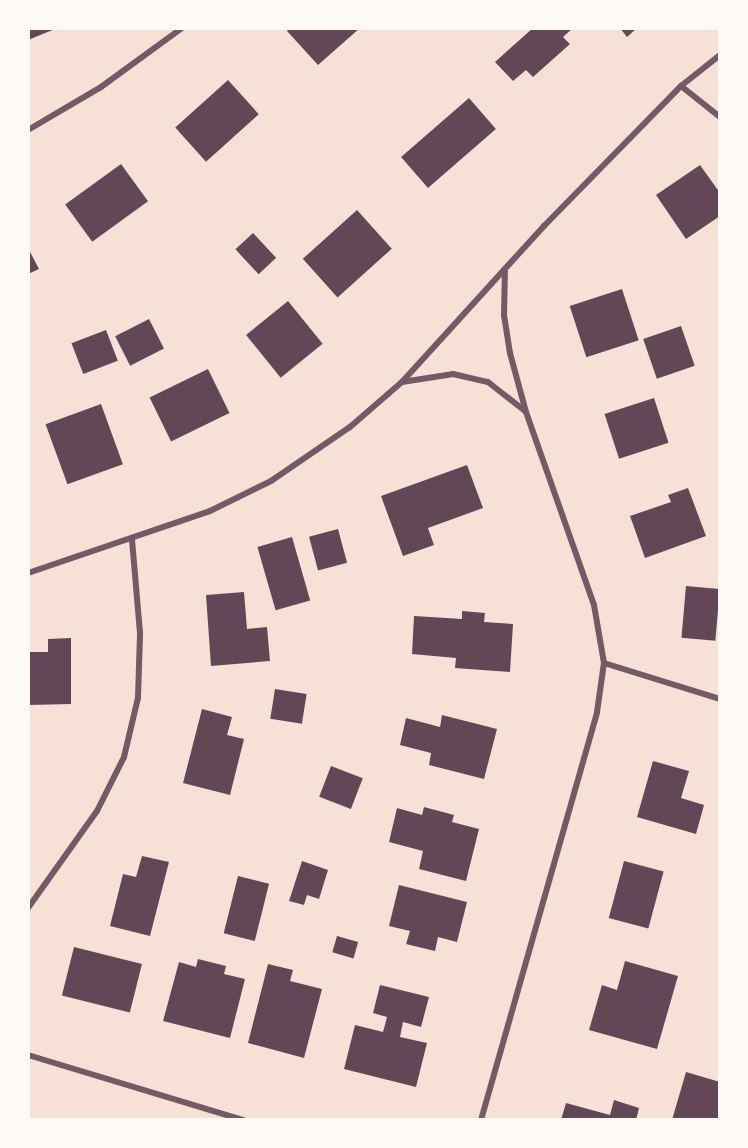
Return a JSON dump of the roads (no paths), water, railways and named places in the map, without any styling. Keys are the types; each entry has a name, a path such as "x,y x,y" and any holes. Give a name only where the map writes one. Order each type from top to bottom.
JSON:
{"street":[{"path":"28,130 101,87 182,28"},
{"path":"28,573 132,540 210,511 271,481 350,427 402,382 505,268 681,86 720,54"},
{"path":"681,86 720,117"},
{"path":"481,1119 597,712 604,663 594,605 526,412 510,353 504,315 505,268"},
{"path":"402,382 453,374 488,382 526,412"},
{"path":"28,908 97,811 124,757 138,698 140,633 132,540"},
{"path":"604,663 720,699"},
{"path":"28,1054 243,1119"}]}
